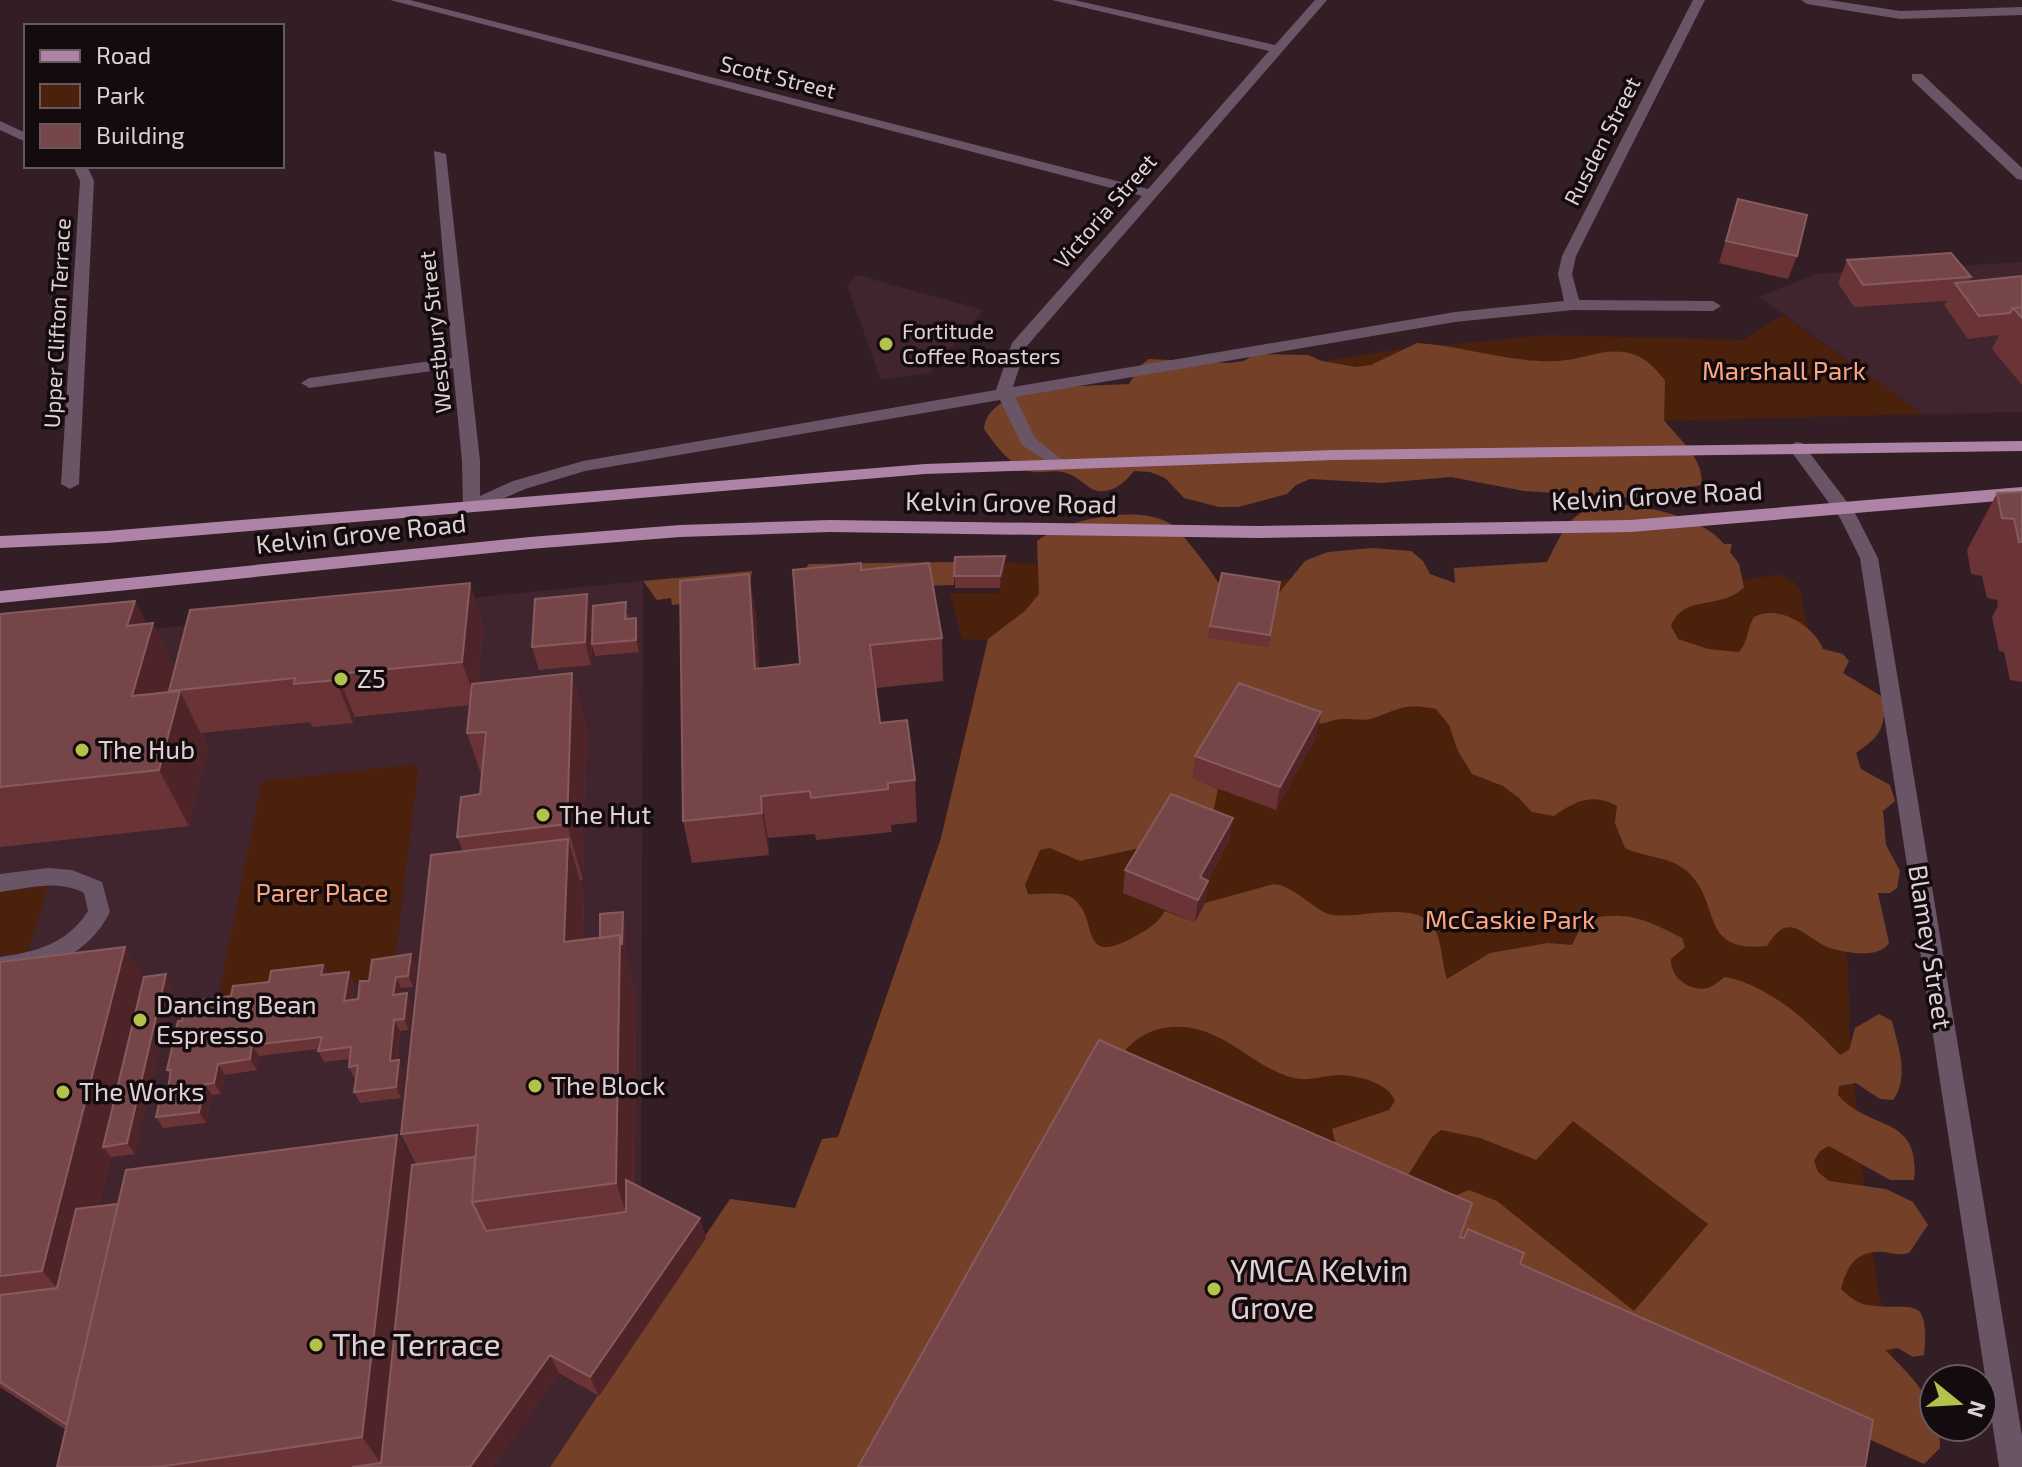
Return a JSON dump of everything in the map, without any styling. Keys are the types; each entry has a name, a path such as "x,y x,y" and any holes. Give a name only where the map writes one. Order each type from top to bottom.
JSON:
{"main road":[{"name":"Kelvin Grove Road","path":"0,542 107,537 925,469 1333,455 2022,446"},
{"name":"Kelvin Grove Road","path":"0,597 515,544 680,531 884,526 1142,532 1631,526 2022,493"}],"street":[{"name":"Scott Street","path":"396,0 1149,193"},
{"path":"1058,0 1277,49"},
{"name":"Victoria Street","path":"1004,392 1011,361 1023,338 1321,0"},
{"name":"Rusden Street","path":"1573,305 1565,274 1569,256 1699,0"},
{"path":"1807,0 1900,15 2022,11"},
{"path":"1900,15 1902,0"},
{"path":"1917,77 2022,176"},
{"path":"0,125 24,137"},
{"name":"Westbury Street","path":"439,154 472,506"},
{"name":"Upper Clifton Terrace","path":"70,484 87,181 81,168"},
{"name":"Kelvin Grove Road","path":"472,506 519,485 583,466 1431,321 1573,305 1713,306"},
{"path":"309,383 460,362"},
{"path":"1004,392 1028,441 1058,464"},
{"name":"Blamey Street","path":"1796,447 1841,509 1864,544 1869,558 2013,1467"},
{"path":"0,883 69,876 83,880 94,888 99,899 99,912 80,940 44,959 0,966"}],"shaded area":[{"path":"2022,262 2022,412 1923,414 1759,297 1815,274"},
{"path":"857,275 983,310 929,373 881,380 847,285"},
{"path":"1417,343 1540,361 1613,352 1642,358 1665,380 1664,420 1695,459 1701,485 1635,498 1524,491 1451,477 1381,483 1310,479 1296,485 1287,494 1238,507 1219,507 1184,498 1165,478 1150,472 1134,471 1121,484 1110,490 1098,491 1062,472 1027,470 1006,456 984,429 990,413 1003,402 1022,394 1045,390 1129,384 1140,366 1149,359 1228,363 1244,361 1255,354 1308,355 1322,361 1356,367 1371,365"},
{"name":"McCaskie Park","path":"1604,504 1668,513 1701,526 1724,544 1732,544 1730,552 1739,564 1744,587 1725,599 1685,609 1671,626 1678,639 1708,649 1739,652 1754,617 1774,613 1784,615 1804,625 1823,649 1843,654 1849,661 1843,673 1886,699 1880,731 1856,753 1861,769 1890,785 1895,801 1883,811 1886,845 1900,871 1897,888 1890,893 1878,893 1889,943 1884,948 1870,953 1837,950 1790,927 1775,935 1767,946 1745,946 1731,942 1721,935 1706,899 1689,873 1674,863 1625,848 1615,823 1617,806 1592,799 1576,803 1554,816 1532,812 1503,786 1472,774 1458,751 1449,725 1436,709 1408,707 1371,719 1318,723 1307,720 1262,690 1253,690 1192,778 1218,789 1209,833 1080,861 1050,848 1040,850 1025,885 1028,894 1071,897 1080,905 1096,943 1103,947 1115,946 1132,938 1155,924 1165,911 1195,922 1205,903 1274,884 1291,890 1333,915 1404,912 1418,915 1436,931 1447,979 1490,953 1548,943 1572,945 1584,920 1624,916 1646,921 1682,938 1685,947 1671,959 1674,972 1682,982 1701,989 1725,977 1757,988 1802,1018 1840,1055 1849,1050 1855,1028 1879,1014 1892,1021 1902,1071 1893,1100 1880,1099 1856,1083 1839,1086 1838,1095 1864,1115 1891,1127 1910,1144 1914,1180 1890,1180 1829,1146 1820,1151 1814,1161 1818,1172 1829,1181 1886,1189 1913,1202 1928,1225 1909,1253 1874,1252 1854,1261 1841,1289 1864,1304 1907,1307 1921,1313 1925,1335 1924,1355 1913,1357 1898,1348 1885,1350 1918,1386 1918,1443 1940,1443 1940,1448 1924,1464 1838,1425 1448,1278 1445,1200 1469,1190 1497,1201 1634,1311 1708,1224 1573,1121 1536,1160 1480,1138 1441,1130 1432,1137 1407,1177 1338,1153 1332,1129 1389,1110 1395,1101 1380,1085 1343,1075 1294,1078 1263,1065 1221,1038 1189,1028 1171,1027 1134,1041 1095,1093 888,1467 550,1467 730,1199 795,1208 822,1139 838,1137 941,838 988,639 1025,611 1039,594 1037,541 1065,527 1101,517 1138,515 1169,523 1188,542 1220,585 1208,637 1268,647 1278,594 1305,561 1328,552 1372,548 1411,551 1423,561 1430,574 1455,583 1454,568 1547,562 1568,524"},
{"path":"955,562 954,585 801,589 808,564"},
{"path":"752,571 748,595 672,605 671,598 657,600 643,581"},
{"path":"643,581 641,1205 706,1238 550,1467 122,1467 0,1387 0,644"}],"green space":[{"name":"Marshall Park","path":"1783,315 1923,414 1619,422 1236,375 1394,350 1548,335 1744,340"},
{"name":"McCaskie Park","path":"1006,562 1224,580 1432,580 1504,590 1730,583 1779,574 1794,582 1800,591 1808,633 1848,966 1850,1041 1866,1203 1878,1289 1914,1460 1096,1093 550,1467 730,1199 795,1208 822,1139 838,1137 941,838 988,640 962,639 950,593 999,593"},
{"name":"Parer Place","path":"419,764 394,969 376,981 218,1000 262,781"},
{"path":"48,886 28,952 0,956 0,892"}],"building":[{"path":"1738,199 1807,215 1797,256 1726,241"},
{"path":"1951,253 1971,277 1863,285 1847,260"},
{"path":"2022,276 2022,307 2013,308 2010,313 1979,316 1955,283"},
{"path":"2022,307 2022,318 2013,308"},
{"path":"2022,492 2022,542 2019,542 2014,519 2002,518 1997,493"},
{"path":"1005,556 1000,576 954,576 955,557"},
{"path":"861,563 861,570 929,563 942,638 870,645 880,723 907,720 915,780 888,783 888,789 811,798 810,791 761,796 762,813 683,821 680,581 749,574 755,669 800,664 793,570"},
{"path":"1222,573 1280,582 1270,635 1210,626"},
{"path":"470,583 462,662 337,674 336,680 294,684 295,678 169,691 190,610"},
{"path":"587,594 585,642 532,647 535,599"},
{"path":"135,601 127,626 153,623 132,696 180,691 159,770 0,787 0,614"},
{"path":"626,602 625,619 636,618 636,640 592,644 593,606"},
{"path":"572,673 567,824 457,837 461,797 480,794 486,732 467,733 472,684"},
{"path":"1239,683 1321,712 1280,787 1195,756"},
{"path":"1171,794 1233,818 1200,877 1208,881 1198,900 1125,870"},
{"name":"The Block","path":"568,839 564,942 620,935 616,1183 472,1202 478,1125 401,1134 431,855"},
{"path":"623,912 622,945 620,935 600,938 600,914"},
{"path":"125,947 42,1271 0,1276 0,962"},
{"path":"411,954 408,976 396,977 393,995 407,993 404,1019 394,1020 390,1061 399,1060 396,1087 354,1092 358,1065 349,1067 351,1047 318,1051 322,1037 252,1045 250,1059 218,1064 214,1083 205,1084 199,1112 156,1117 162,1090 168,1089 171,1070 167,1070 178,1021 182,1021 186,1002 231,996 233,986 269,982 271,971 323,965 321,975 349,972 344,1001 358,999 360,981 369,981 372,960"},
{"path":"166,974 127,1143 103,1147 144,977"},
{"path":"1099,1040 1472,1203 1460,1237 1464,1238 1468,1229 1524,1253 1520,1264 1873,1420 1865,1467 858,1467"},
{"path":"397,1135 362,1437 158,1467 57,1467 126,1170"},
{"path":"475,1157 472,1202 486,1231 626,1212 626,1180 700,1218 590,1377 550,1355 470,1467 352,1467 381,1463 412,1165"},
{"path":"118,1204 67,1425 0,1382 0,1295 57,1288 76,1209"}],"place":[{"name":"Fortitude Coffee Roasters","path":"886,344"},
{"name":"Z5","path":"341,679"},
{"name":"The Hub","path":"82,750"},
{"name":"The Hut","path":"543,815"},
{"name":"Dancing Bean Espresso","path":"140,1020"},
{"name":"The Block","path":"535,1086"},
{"name":"The Works","path":"63,1092"},
{"name":"YMCA Kelvin Grove","path":"1214,1289"},
{"name":"The Terrace","path":"316,1345"}]}
